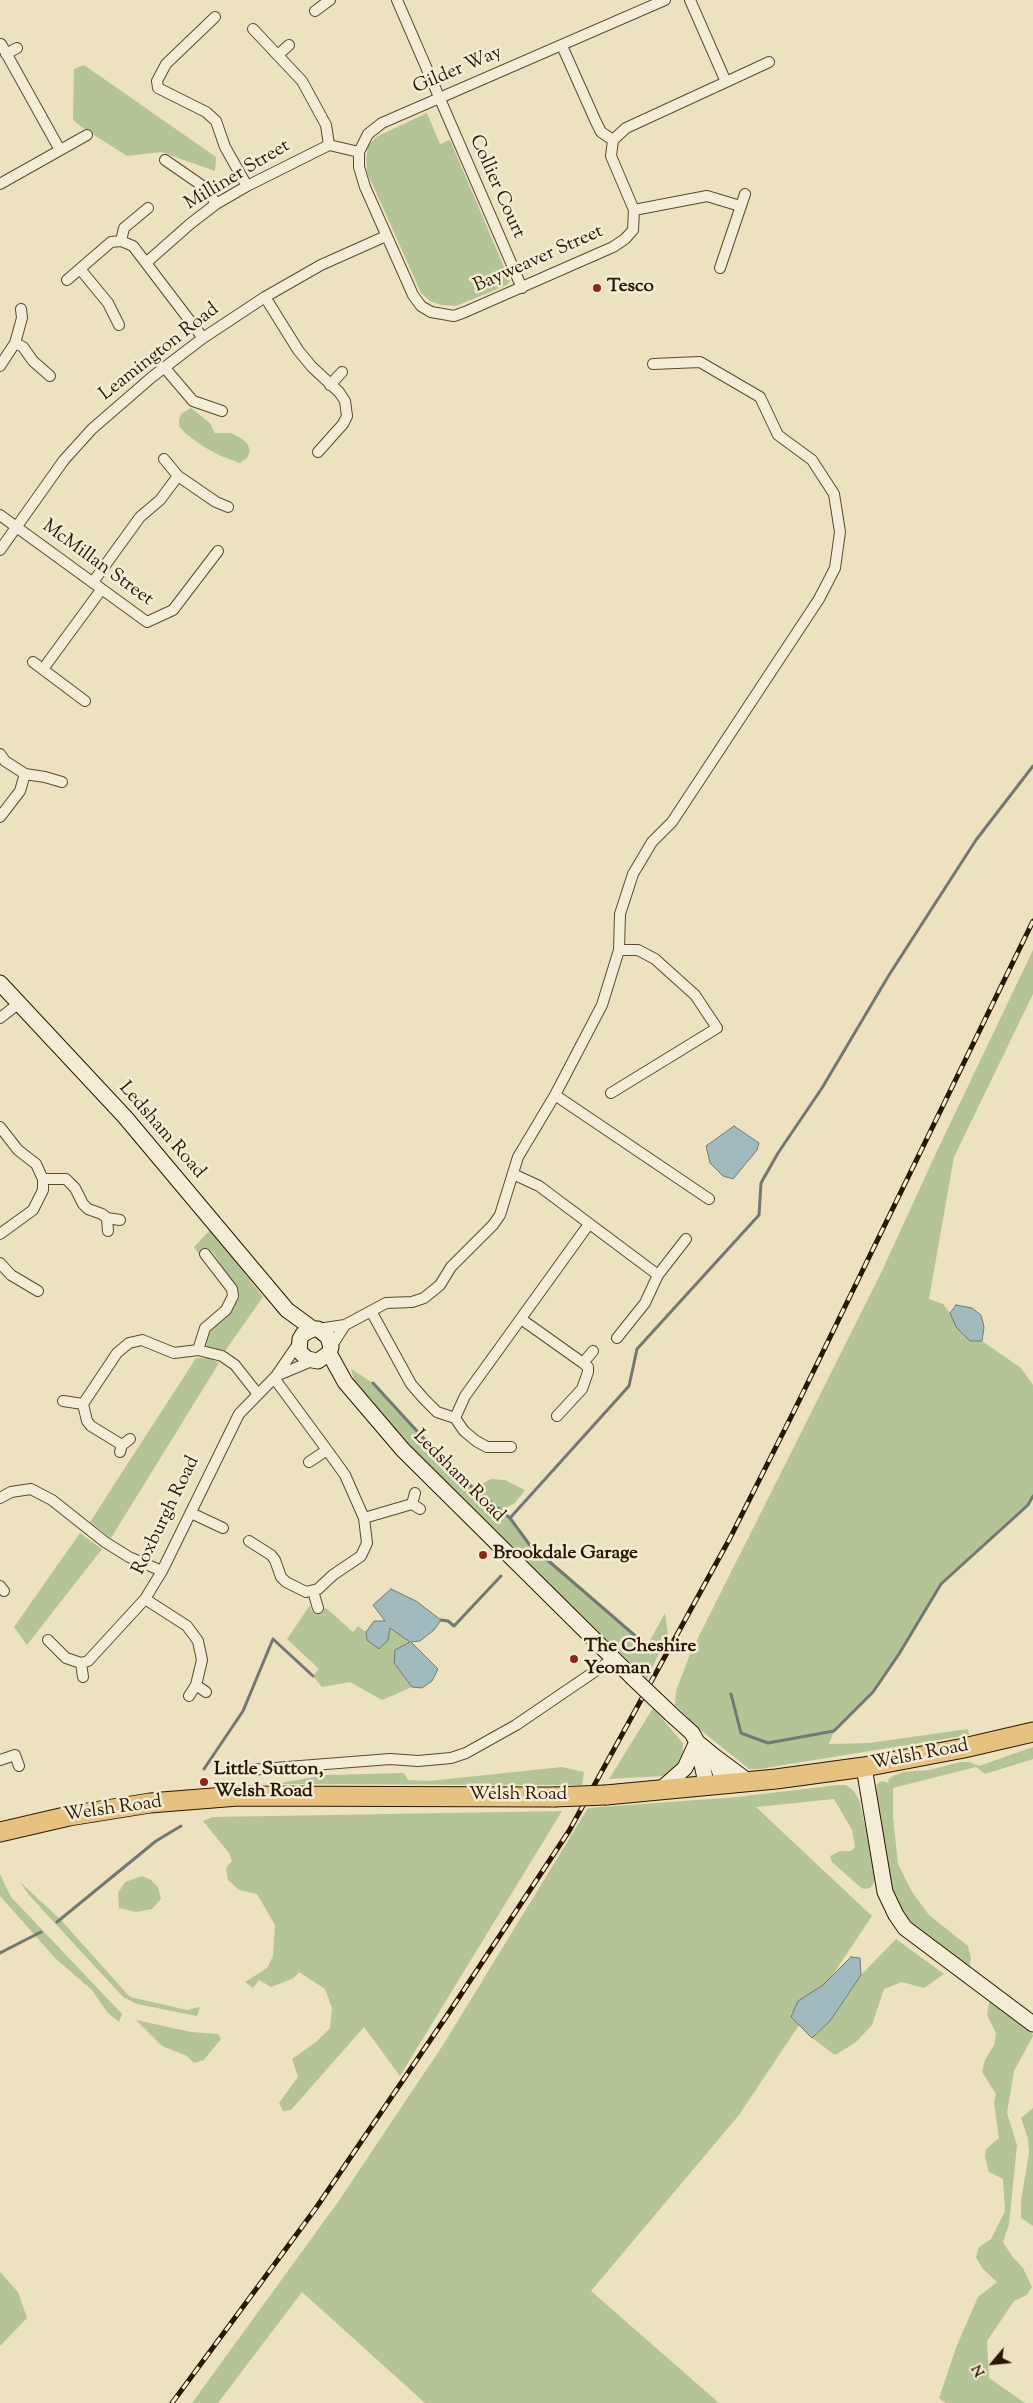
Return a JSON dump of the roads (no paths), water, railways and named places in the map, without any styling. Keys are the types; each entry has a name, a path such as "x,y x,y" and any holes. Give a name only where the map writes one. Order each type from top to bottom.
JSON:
{"highway":[{"name":"Welsh Road","path":"0,1832 69,1816 125,1807 238,1796 554,1797 606,1795 713,1786 864,1767 964,1748 1033,1732"}],"main road":[{"name":"Ledsham Road","path":"2,990 18,1004 124,1117 287,1310 328,1337 322,1356"},
{"name":"Ledsham Road","path":"287,1310 299,1341 302,1356 322,1356 403,1450 613,1659 692,1733 713,1786"},
{"path":"299,1341 307,1330 315,1329"},
{"name":"Ledsham Road","path":"697,1742 749,1782"},
{"path":"659,1791 686,1768 697,1742"},
{"path":"713,1786 721,1775 714,1756"},
{"path":"864,1767 884,1892 896,1915 905,1928 1033,2024"}],"street":[{"path":"315,11 330,0"},
{"name":"Collier Court","path":"397,0 522,288"},
{"name":"Gilder Way","path":"358,152 361,144 374,128 666,0"},
{"path":"690,0 726,82"},
{"path":"215,17 166,64 157,81 158,88 206,112 216,120 225,147 247,186"},
{"path":"254,29 302,81 326,125 330,146 358,152 359,167 365,187 386,236"},
{"path":"279,54 289,46"},
{"path":"562,46 601,132 613,140"},
{"path":"17,48 4,49 60,150"},
{"path":"740,206 707,196 634,210 611,156 613,140 626,128 769,62"},
{"path":"0,184 87,135"},
{"name":"Milliner Street","path":"147,262 216,204 317,150 330,146"},
{"path":"165,160 206,189 216,204"},
{"path":"720,268 744,194"},
{"path":"121,241 124,228 148,208"},
{"name":"Bayweaver Street","path":"386,236 413,295 421,306 431,312 454,316 522,288 625,239 633,230 634,210"},
{"name":"Leamington Road","path":"0,550 64,460 92,429 164,367 264,297 321,265 386,236"},
{"path":"67,280 111,242 121,241 133,246 203,338"},
{"path":"80,269 108,303 119,325"},
{"path":"264,297 298,350 344,402 347,416 343,424 318,452"},
{"path":"0,366 15,343 22,318 21,309"},
{"path":"15,343 23,347 33,361 50,376"},
{"path":"315,1329 345,1325 386,1303 416,1301 424,1298 440,1285 451,1267 484,1236 500,1215 518,1157 555,1095 602,1005 619,950 620,914 633,874 652,842 672,822 819,599 835,568 840,532 834,494 812,460 778,435 760,398 700,362 654,364"},
{"path":"164,367 193,402 222,411"},
{"path":"330,385 342,372"},
{"path":"164,459 178,476 228,507"},
{"path":"43,669 140,517 160,500 178,476"},
{"name":"McMillan Street","path":"0,515 147,622 174,610 218,551"},
{"path":"33,662 85,701"},
{"path":"0,754 5,761 25,774 62,782"},
{"path":"0,817 20,791 25,774"},
{"path":"611,1094 717,1028 695,995 656,959 638,950 619,950"},
{"path":"0,1018 18,1004"},
{"path":"555,1095 709,1199"},
{"path":"0,1128 18,1150 36,1164 43,1179 43,1190 33,1210 0,1234"},
{"path":"513,1174 539,1186 658,1275"},
{"path":"43,1179 66,1179 75,1188 83,1204 107,1218 120,1220"},
{"path":"107,1218 108,1231"},
{"path":"454,1418 465,1396 589,1224"},
{"path":"617,1338 645,1303 658,1275 686,1239"},
{"path":"198,1350 205,1328 226,1310 233,1296 232,1289 206,1254"},
{"path":"0,1263 11,1275 40,1293"},
{"path":"371,1311 411,1384 437,1412 454,1418 464,1431 487,1447 511,1446"},
{"path":"521,1319 588,1367 582,1389 557,1416"},
{"path":"322,1356 345,1325"},
{"path":"124,1445 91,1426 87,1421 83,1404 117,1353 129,1343 142,1340 174,1354 198,1350 222,1356 235,1365 257,1393"},
{"name":"Roxburgh Road","path":"81,1663 88,1661 145,1599 162,1571 191,1513 216,1456 239,1414 257,1393 275,1377 299,1341"},
{"path":"583,1363 593,1351"},
{"name":"Roxburgh Road","path":"275,1377 322,1356"},
{"path":"249,1541 271,1555 275,1560 281,1577 286,1582 306,1592 313,1591 361,1556 367,1543 364,1518 345,1475 275,1377"},
{"path":"64,1401 83,1404"},
{"path":"309,1462 326,1450"},
{"path":"0,1498 11,1492 31,1489 52,1500 105,1542 129,1557 162,1571"},
{"path":"364,1518 416,1506 416,1494"},
{"path":"191,1513 223,1528"},
{"path":"313,1591 318,1608"},
{"path":"145,1599 186,1626 198,1642 202,1660 196,1685 189,1696"},
{"path":"48,1640 66,1658 81,1663 83,1677"},
{"path":"249,1770 390,1759 418,1761 451,1758 466,1753 516,1726 613,1659"},
{"path":"196,1685 206,1692"},
{"path":"0,1760 14,1750 19,1766"}],"water":[{"path":"734,1126 759,1143 757,1150 733,1179 723,1176 710,1163 706,1146"},
{"path":"956,1305 972,1308 981,1315 984,1327 982,1341 970,1341 956,1327 950,1313"},
{"path":"391,1589 416,1601 441,1620 434,1630 420,1641 411,1642 438,1669 432,1681 422,1688 412,1687 394,1663 395,1650 410,1642 390,1628 388,1640 379,1649 367,1640 366,1632 374,1621 385,1621 373,1605"},
{"path":"851,1957 860,1958 861,1975 830,2021 812,2038 791,2017 798,2001 823,1985"}],"waterway":[{"path":"455,1473 510,1518 629,1386 637,1349 759,1215 761,1183 778,1153 822,1088 889,975 976,840 1033,766"},
{"path":"373,1383 448,1465"},
{"path":"731,1694 741,1733 768,1743 834,1731 873,1692 899,1654 941,1584 1028,1505 1033,1496"},
{"path":"510,1518 529,1544 647,1646"},
{"path":"441,1620 448,1621 454,1626 501,1576"},
{"path":"204,1769 243,1711 273,1639 313,1676"},
{"path":"57,1922 156,1841 181,1826"},
{"path":"0,1953 41,1932"}],"railway":[{"path":"172,2403 316,2208 446,2017 569,1831 729,1540 1033,921"}],"place":[{"name":"Tesco","path":"597,288"},
{"name":"Brookdale Garage","path":"483,1555"},
{"name":"The Cheshire Yeoman","path":"574,1659"},
{"name":"Little Sutton, Welsh Road","path":"204,1782"}]}
